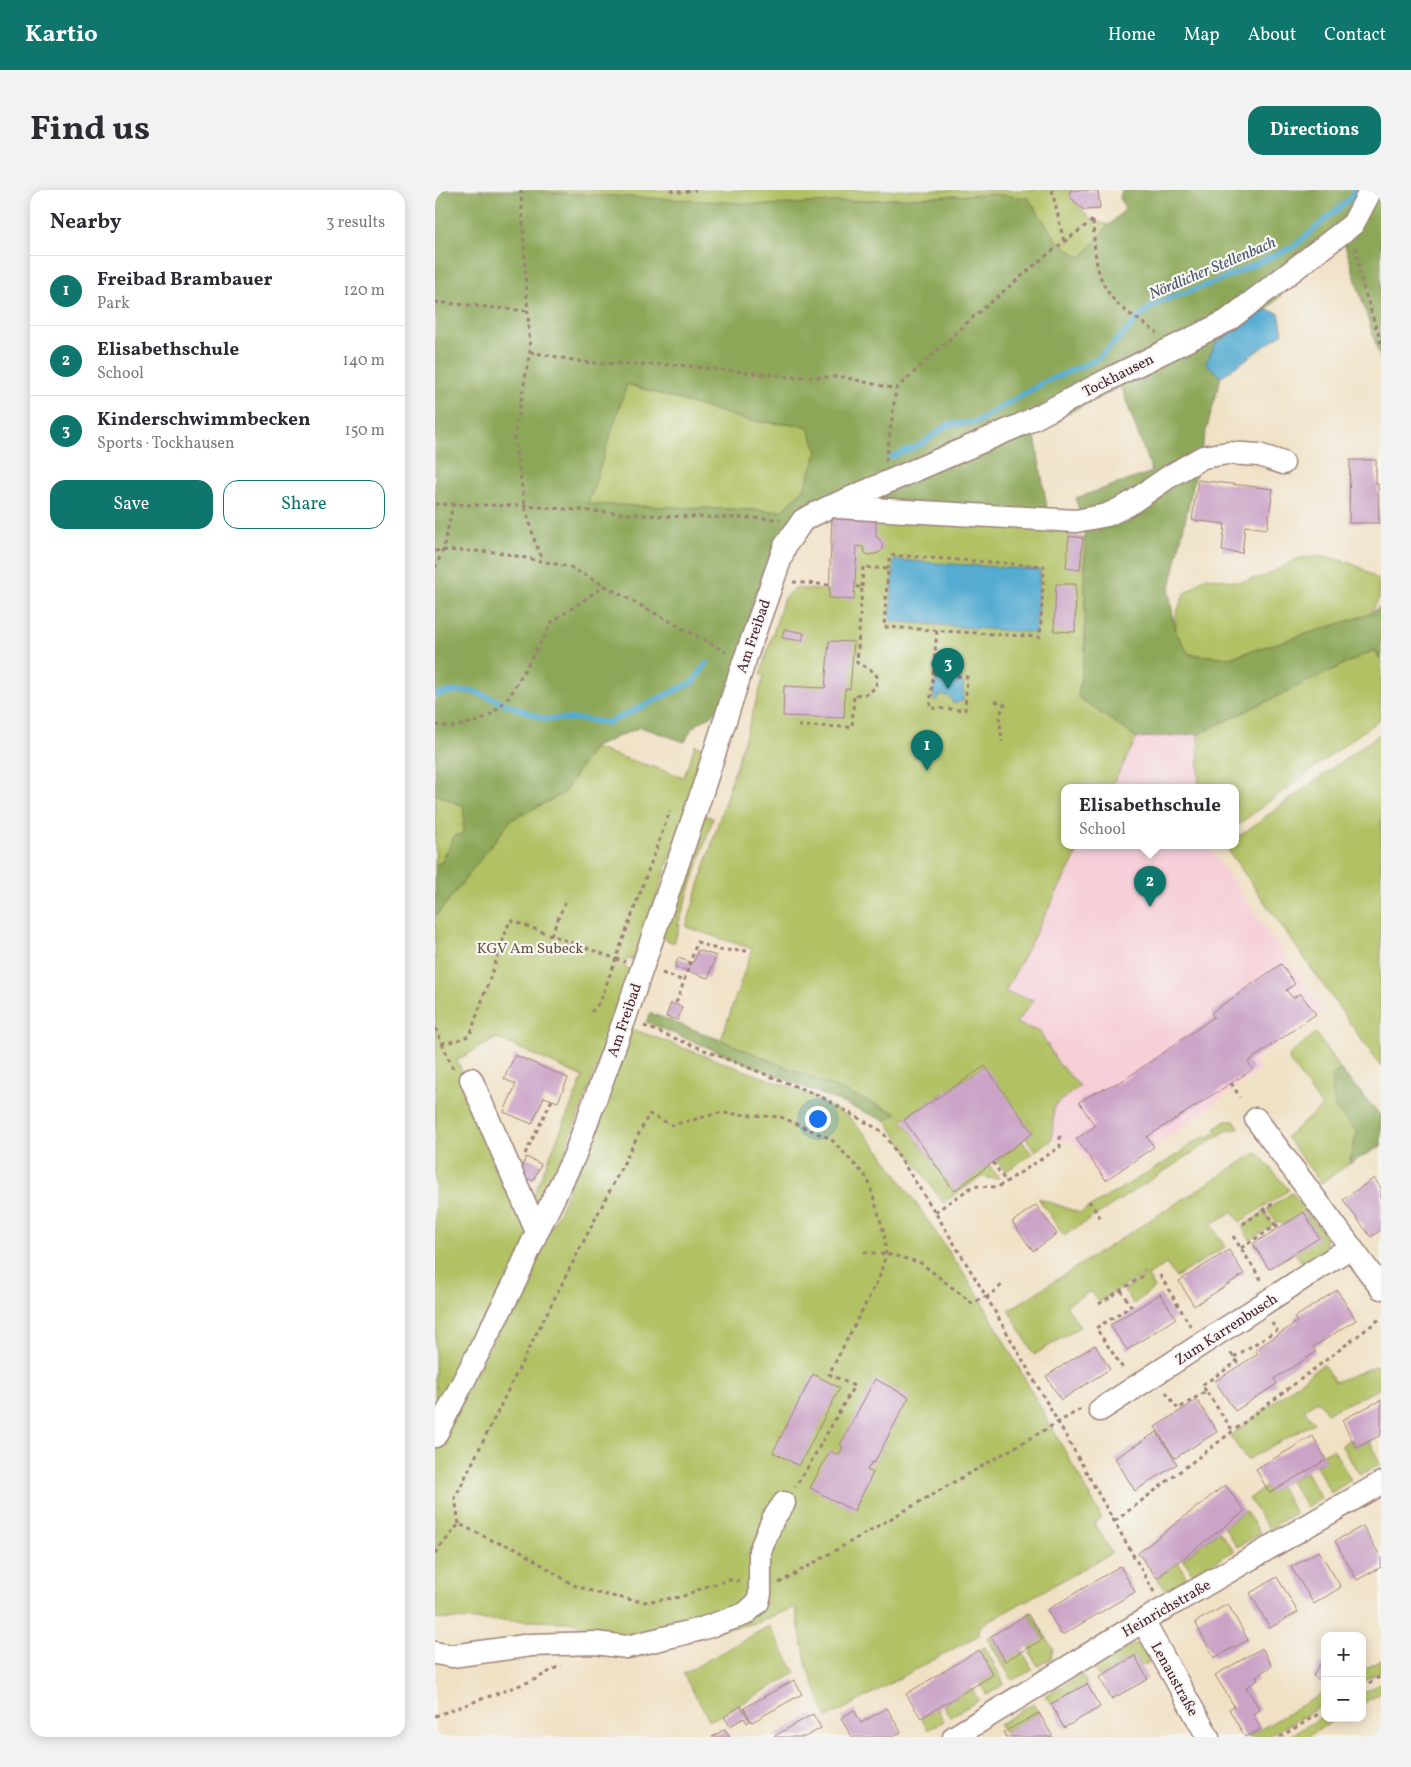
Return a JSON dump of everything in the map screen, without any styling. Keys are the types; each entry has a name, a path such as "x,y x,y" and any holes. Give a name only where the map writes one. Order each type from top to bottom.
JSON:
{"street":[{"name":"Tockhausen","path":"771,586 785,546 803,520 1027,422 1227,321 1353,224 1371,190"},
{"name":"Tockhausen","path":"827,508 847,506 933,514 1076,521 1107,515 1128,505 1170,476 1203,457 1228,453 1259,455 1283,463"},
{"name":"Am Freibad","path":"435,1436 515,1282 537,1232 575,1157 625,1018 771,586"},
{"path":"462,1074 513,1177 537,1232"},
{"path":"1256,1119 1351,1247 1374,1263 1381,1288"},
{"name":"Zum Karrenbusch","path":"1100,1410 1351,1247"},
{"name":"Heinrichstraße","path":"954,1737 1143,1621 1381,1484"},
{"path":"435,1653 452,1656 531,1645 595,1643 627,1647 701,1628 745,1614 758,1602 760,1594 760,1550 773,1519 784,1503"},
{"name":"Lenaustraße","path":"1143,1621 1208,1737"}],"path":[{"path":"521,190 530,352 514,438 525,506 535,542 543,560"},
{"path":"670,190 680,192 696,190"},
{"path":"1052,190 1064,242"},
{"path":"883,484 897,389 971,319 1093,220 1095,260 1103,286 1122,308 1150,327"},
{"path":"1353,224 1359,277 1381,343"},
{"path":"435,302 528,311"},
{"path":"530,352 590,363 678,365 793,377 843,377 897,389"},
{"path":"435,504 525,506 660,516 803,520"},
{"path":"435,568 443,550 453,505"},
{"path":"435,551 497,552 570,567 744,662"},
{"path":"890,555 1044,566 1040,637 884,627 888,569 890,555"},
{"path":"798,726 852,727 854,695 867,694 876,687 877,676 870,669 857,663 863,567 888,569"},
{"path":"771,586 795,581 829,585"},
{"path":"435,725 453,727 479,721 493,713 509,697 553,621 606,585"},
{"path":"855,587 862,587"},
{"path":"933,674 967,677 965,710 929,708 937,630"},
{"path":"995,701 1005,705 999,715 1002,742"},
{"path":"591,1012 600,1002 670,811"},
{"path":"551,935 567,898"},
{"path":"442,1043 455,1041 470,1035 510,920 616,959 684,981"},
{"path":"676,1003 697,942 719,950 751,951"},
{"path":"625,1018 820,1096 883,1132 935,1212 986,1297 1115,1521 1163,1610"},
{"path":"435,1028 442,1043 462,1074"},
{"path":"1231,1083 1240,1098"},
{"path":"513,1177 553,1100"},
{"path":"435,1553 459,1524 455,1498 530,1346 649,1114 672,1125 720,1113 781,1116 831,1138 868,1179 884,1233 886,1254 879,1278 829,1374 854,1386 805,1472 784,1503"},
{"path":"935,1212 973,1186 998,1187 1007,1182 1060,1147 1060,1135"},
{"path":"993,1162 1007,1182"},
{"path":"1089,1201 1102,1220"},
{"path":"1243,1224 1275,1202"},
{"path":"1241,1248 1277,1225 1265,1209"},
{"path":"1233,1236 1241,1248 1267,1302 1277,1330 1234,1357"},
{"path":"864,1252 886,1254 921,1263 972,1303 986,1297 1002,1285"},
{"path":"1160,1275 1210,1339 1234,1357 1237,1362 1202,1385 1233,1431"},
{"path":"1099,1304 1143,1276"},
{"path":"1121,1290 1131,1306 1095,1328 1136,1387"},
{"path":"1115,1521 1381,1318"},
{"path":"1155,1374 1178,1409 1206,1391"},
{"path":"760,1594 1087,1406 1100,1410"},
{"path":"459,1524 496,1542 516,1548 573,1585 601,1594 643,1602 681,1597 729,1580 744,1581 760,1568"},
{"path":"435,1716 534,1680 567,1661"},
{"path":"1366,1685 1381,1676"},
{"path":"1280,1737 1321,1712"}],"shaded area":[{"path":"1198,734 1199,784 1113,784 1137,738"},
{"path":"1079,849 1213,849 1214,854 1323,1011 1255,1059 1261,1069 1103,1185 1074,1142 1052,1140 1054,1106 1080,1086 1058,1063 1050,1049 1016,1023 1034,1000 1005,992"}],"green space":[{"path":"435,190 540,190 541,192 773,205 993,194 1028,198 1057,241 1081,258 1125,209 1120,198 1122,190 1381,190 1381,361 1342,236 1266,310 1216,343 1206,363 1221,377 1202,446 1169,592 1176,632 1189,654 1229,658 1370,614 1381,605 1381,660 1374,650 1198,734 1137,738 1078,697 1085,651 1085,538 1076,498 1152,472 1121,387 1034,430 1048,513 796,513 719,710 692,728 685,742 640,727 593,748 563,794 511,820 435,916 435,865 442,862 454,837 463,833 464,806 435,794","holes":["627,384 750,421 807,426 818,451 804,489 781,511 588,504"]},
{"path":"540,190 1071,190 1069,196 1092,220 1109,225 1081,258 1057,241 1028,198 993,194 773,205 540,192"},
{"path":"626,384 750,421 808,426 818,451 804,489 781,511 588,504"},
{"path":"832,515 1069,531 1069,536 1085,538 1085,651 1078,697 1137,738 1113,784 1061,784 1061,849 1079,849 1005,992 1034,1000 1016,1023 1040,1032 1058,1063 1080,1086 1054,1106 1052,1140 1035,1151 1026,1138 1032,1133 984,1066 902,1120 954,1190 989,1165 999,1178 981,1177 943,1203 886,1121 896,1113 721,1040 752,949 686,927 764,676 760,675 784,598 794,588 829,591"},
{"path":"1321,556 1352,564 1365,570 1379,581 1379,599 1370,614 1229,658 1188,654 1176,632 1176,614 1184,594 1206,577 1239,582 1265,576 1296,559"},
{"path":"1374,650 1381,660 1381,718 1239,824 1239,784 1199,784 1198,734"},
{"path":"1381,733 1381,1067 1227,849 1239,849 1239,836"},
{"name":"KGV Am Subeck","path":"695,745 706,748 636,960 627,958 624,967 633,971 541,1215 530,1204 583,1077 497,1038 457,1060 530,1234 435,1424 435,916 511,820 563,794 593,748 684,777"},
{"path":"435,794 464,806 463,833 454,837 442,862 435,865"},
{"path":"704,815 713,818 678,925 680,925 674,943 658,936"},
{"path":"650,1013 721,1040 897,1113 886,1121 646,1022"},
{"path":"627,1027 806,1093 849,1117 881,1152 979,1296 1102,1518 1094,1523 1112,1553 980,1626 979,1635 827,1718 807,1666 795,1607 756,1623 627,1647 595,1643 575,1622 435,1619 435,1452 562,1206"},
{"path":"1316,1033 1340,1069 1331,1077 1335,1108 1358,1132 1349,1164 1321,1183 1286,1137 1322,1107 1289,1060 1290,1054"},
{"path":"1340,1069 1381,1116 1381,1146 1349,1164 1357,1132 1335,1108 1331,1077"},
{"path":"1227,1121 1235,1121 1239,1128 1226,1131 1064,1236 1038,1198 1080,1213 1167,1161 1204,1136 1207,1138 1217,1132 1215,1128"},
{"path":"1022,1141 1032,1154 1005,1172 997,1160"},
{"path":"1257,1152 1289,1190 1240,1222 1233,1211 1211,1224 1225,1247 1176,1277 1166,1264 1148,1276 1155,1288 1133,1304 1124,1290 1144,1276 1144,1274 1099,1302 1091,1291 1066,1305 1080,1327 1034,1355 1009,1310"},
{"path":"1292,1193 1326,1236 1325,1249 1304,1265 1295,1253 1319,1237 1304,1213 1283,1225 1279,1222 1276,1223 1267,1209"},
{"path":"1264,1211 1273,1225 1250,1240 1242,1227"},
{"path":"1323,1364 1335,1382 1381,1364 1381,1388 1327,1413 1318,1401 1304,1409 1314,1423 1247,1460 1230,1436"},
{"path":"1351,1439 1356,1448 1370,1441 1380,1464 1360,1475 1341,1445"},
{"path":"1333,1449 1351,1480 1331,1493 1316,1466 1326,1460 1323,1454"},
{"path":"1306,1472 1321,1498 1307,1507 1290,1481"},
{"path":"1266,1486 1269,1492 1280,1486 1295,1513 1269,1529 1249,1499"},
{"path":"1245,1511 1261,1533 1237,1547 1224,1527"},
{"path":"1219,1531 1234,1551 1193,1574 1183,1559"},
{"path":"1178,1562 1187,1578 1166,1590 1157,1578"},
{"path":"1031,1612 1053,1649 1051,1658 1038,1666 1030,1653 1033,1652 1029,1646 1043,1638 1028,1614"},
{"path":"769,1626 796,1673 710,1721 683,1674"},
{"path":"991,1636 1005,1660 1022,1651 1033,1670 1012,1680 987,1638"},
{"path":"1138,1643 1142,1646 1150,1662 1141,1666 1134,1656 1099,1677 1094,1668"},
{"path":"985,1647 1004,1684 987,1695 980,1683 993,1675 979,1650"},
{"path":"1381,1660 1381,1671 1366,1680 1366,1669"},
{"path":"1082,1675 1087,1684 1051,1704 1045,1696"},
{"path":"1381,1683 1381,1693 1366,1702 1366,1692"},
{"path":"971,1688 979,1700 950,1717 943,1705"},
{"path":"1321,1694 1321,1706 1267,1737 1247,1737"},
{"path":"1033,1703 1039,1713 1004,1732 999,1725"},
{"path":"937,1708 944,1721 928,1730 921,1718"},
{"path":"1321,1717 1321,1722 1331,1722 1307,1737 1288,1737"}],"water":[{"path":"1266,310 1279,313 1283,333 1221,377 1206,363 1216,343"},
{"path":"894,560 1040,570 1036,633 890,621"},
{"path":"939,678 961,680 963,682 963,701 953,704 951,697 940,695 935,701 933,697 934,682"}],"building":[{"path":"1071,190 1098,191 1100,209 1084,210 1069,196"},
{"path":"1350,460 1376,460 1379,523 1349,523"},
{"path":"1198,480 1273,489 1267,529 1245,526 1242,553 1222,551 1225,524 1192,520"},
{"path":"832,515 876,518 876,537 882,543 883,549 879,553 869,555 865,553 863,547 857,546 854,600 829,598"},
{"path":"1069,536 1083,538 1080,570 1066,568"},
{"path":"1056,584 1076,584 1075,632 1054,631"},
{"path":"784,629 804,633 802,641 782,638"},
{"path":"829,641 854,642 850,689 845,689 844,718 783,716 784,686 825,688"},
{"path":"698,950 716,956 708,978 675,967 678,958 693,963"},
{"path":"1281,964 1295,984 1286,990 1293,998 1300,993 1316,1014 1248,1062 1253,1069 1147,1137 1154,1147 1106,1180 1076,1139 1095,1126 1079,1102 1124,1080 1214,1017 1211,1013"},
{"path":"671,1003 682,1007 678,1020 666,1017"},
{"path":"515,1055 568,1078 558,1102 544,1097 532,1124 504,1112 516,1084 504,1079"},
{"path":"985,1066 1033,1133 954,1191 904,1120"},
{"path":"526,1157 541,1164 533,1181 519,1174"},
{"path":"1374,1178 1381,1188 1381,1230 1371,1237 1343,1200"},
{"path":"1036,1205 1057,1234 1033,1251 1012,1222"},
{"path":"1304,1212 1319,1238 1269,1269 1253,1244"},
{"path":"1229,1250 1244,1274 1194,1306 1179,1281"},
{"path":"1337,1290 1356,1320 1313,1347 1316,1352 1274,1379 1277,1384 1235,1411 1215,1381 1258,1354 1255,1350 1297,1322 1294,1318"},
{"path":"1160,1294 1176,1318 1127,1350 1110,1325"},
{"path":"1095,1345 1110,1369 1061,1400 1046,1376"},
{"path":"813,1374 840,1388 799,1466 773,1452"},
{"path":"875,1379 909,1397 874,1463 872,1462 867,1470 873,1473 854,1511 810,1488 830,1451 839,1455 843,1447 840,1445"},
{"path":"1197,1400 1217,1432 1175,1458 1155,1427"},
{"path":"1381,1400 1381,1435 1356,1448 1342,1420"},
{"path":"1157,1432 1177,1464 1135,1491 1115,1458"},
{"path":"1313,1436 1326,1460 1269,1493 1256,1469"},
{"path":"1225,1485 1245,1511 1157,1578 1138,1553"},
{"path":"1363,1526 1381,1558 1381,1567 1357,1580 1335,1541"},
{"path":"1319,1551 1341,1587 1314,1604 1291,1567"},
{"path":"1120,1566 1135,1592 1062,1635 1047,1610"},
{"path":"1277,1577 1298,1612 1270,1628 1250,1593"},
{"path":"1228,1604 1248,1640 1214,1658 1195,1622"},
{"path":"1028,1614 1043,1639 1005,1661 991,1636"},
{"path":"1262,1648 1272,1666 1256,1676 1258,1680 1246,1687 1260,1710 1253,1714 1261,1729 1245,1737 1229,1709 1234,1706 1215,1675"},
{"path":"979,1650 993,1675 921,1718 906,1694"},
{"path":"1135,1656 1148,1679 1112,1699 1099,1677"},
{"path":"1320,1663 1321,1680 1313,1676"},
{"path":"794,1680 802,1694 752,1722 744,1708"},
{"path":"1087,1684 1100,1707 1064,1728 1051,1704"},
{"path":"741,1706 750,1721 747,1723 744,1718 730,1726 724,1717"},
{"path":"887,1708 901,1732 893,1737 852,1737 841,1718 854,1710 861,1723"},
{"path":"1039,1713 1053,1737 1006,1737 1004,1732"},
{"path":"813,1714 821,1728 805,1737 773,1737"},
{"path":"725,1729 730,1737 712,1737"}],"waterway":[{"name":"Nördlicher Stellenbach","path":"891,457 922,444 947,425 976,422 1045,382 1098,359 1147,310 1162,301 1218,281 1293,247 1352,197 1354,190"},
{"name":"Nördlicher Stellenbach","path":"435,695 455,691 473,691 544,719 579,719 608,723 693,682 707,663"}],"place":[{"name":"Kinderschwimmbecken","path":"948,689"},
{"name":"Freibad Brambauer","path":"927,771"},
{"name":"Elisabethschule","path":"1150,907"}]}
